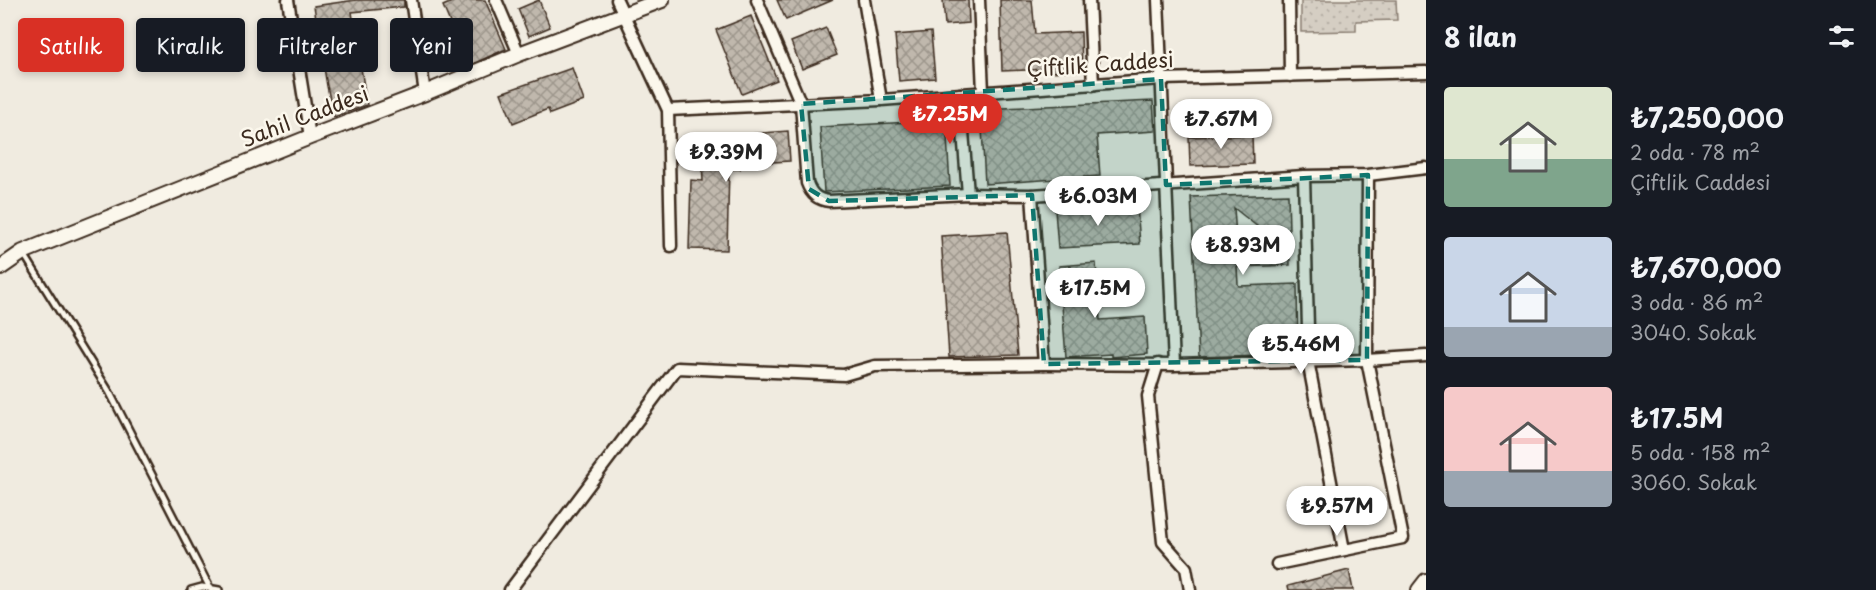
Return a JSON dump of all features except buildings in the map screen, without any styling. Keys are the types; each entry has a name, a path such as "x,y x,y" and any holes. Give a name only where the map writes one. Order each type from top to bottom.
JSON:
{"street":[{"path":"288,0 310,137"},
{"path":"411,0 425,93"},
{"path":"496,0 519,54"},
{"path":"617,0 669,110 671,246"},
{"name":"Sahil Caddesi","path":"0,268 23,252 519,54 662,0"},
{"path":"757,0 801,104 809,189 816,197 829,201 968,194 1032,195 1304,176 1368,175 1426,168"},
{"path":"864,0 881,100"},
{"path":"979,0 983,92"},
{"path":"1089,0 1093,85"},
{"path":"1158,0 1174,365"},
{"path":"1289,0 1290,76"},
{"name":"Çiftlik Caddesi","path":"669,110 881,100 1161,79 1426,72"},
{"path":"960,94 968,194"},
{"path":"1277,564 1403,538 1367,360 1368,175"},
{"path":"1304,176 1309,361 1344,550"},
{"path":"1032,195 1044,364"},
{"path":"510,590 677,368 844,375 875,366 1174,365 1367,360 1426,356"},
{"path":"1158,364 1148,396 1163,542 1186,568 1190,590"},
{"path":"1419,590 1426,581"}],"lane":[{"path":"23,252 110,393 210,588"},
{"path":"190,590 202,587 219,590"}],"highlighted area":[{"path":"1161,79 1166,185 1368,175 1367,360 1044,364 1032,195 829,201 809,189 801,104"}],"shaded area":[{"path":"1301,0 1396,0 1397,20 1356,21 1356,31 1301,32"}]}
